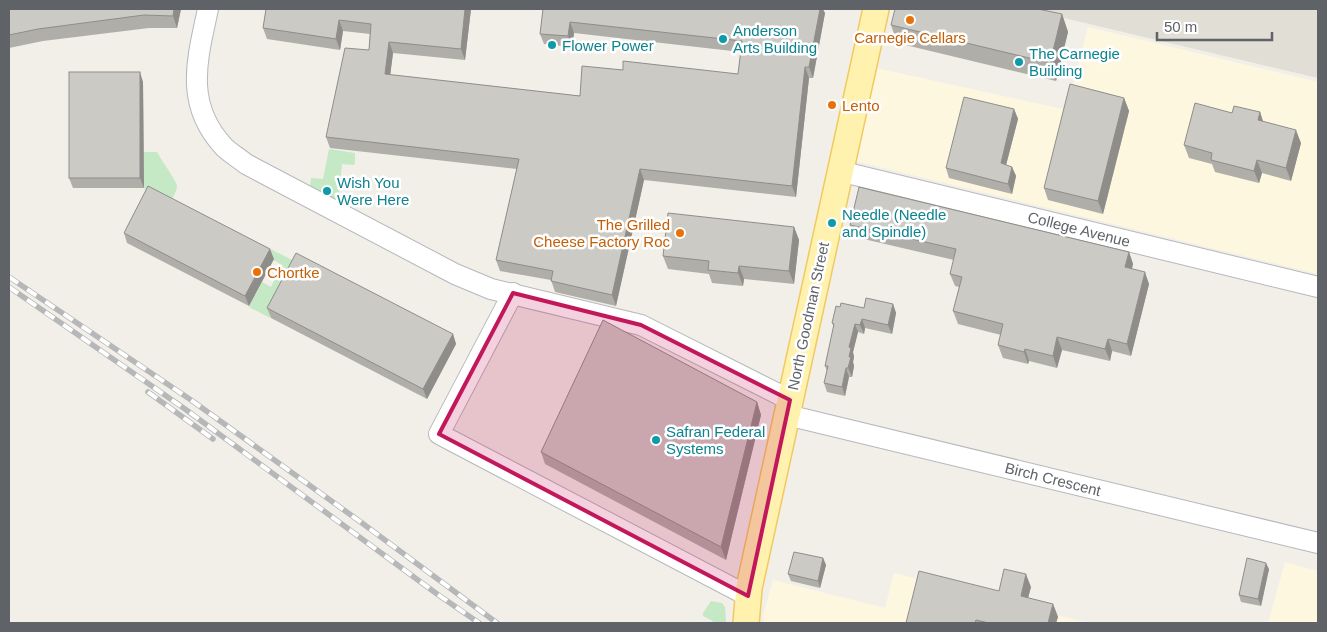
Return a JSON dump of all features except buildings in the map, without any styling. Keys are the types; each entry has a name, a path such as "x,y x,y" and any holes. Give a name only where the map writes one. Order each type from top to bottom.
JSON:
{"main road":[{"name":"North Goodman Street","path":"746,623 748,596 876,9"}],"street":[{"name":"Birch Crescent","path":"208,9 197,64 197,86 200,108 210,129 225,148 246,164 455,274 491,289 641,326 788,408 1318,543"},
{"name":"College Avenue","path":"840,171 1318,287"},
{"path":"513,293 439,434 748,596"}],"highlighted area":[{"path":"513,293 641,325 790,400 748,596 439,434"}],"shaded area":[{"path":"1026,9 1318,9 1318,78"},
{"path":"1088,27 1318,82 1318,274 855,161 876,68 1067,110"},
{"path":"1285,562 1318,571 1318,623 1268,623"},
{"path":"894,573 1088,623 764,623 763,616 773,580 885,608"}],"green space":[{"path":"329,149 355,153 354,165 342,164 339,196 350,197 349,205 346,206 310,187 311,178 323,179"},
{"path":"144,152 157,152 177,186 169,205 152,196 144,188"},
{"path":"261,244 298,263 270,318 249,307 262,282 271,287 282,265 257,250"},
{"path":"711,601 722,603 725,607 726,623 712,623 713,621 703,616"}],"railway":[{"path":"9,277 191,400 497,623"},
{"path":"9,287 185,409 479,623"},
{"path":"148,392 213,439"}],"place":[{"name":"Carnegie Cellars","path":"910,20"},
{"name":"Anderson Arts Building","path":"723,39"},
{"name":"Flower Power","path":"552,45"},
{"name":"The Carnegie Building","path":"1019,62"},
{"name":"Lento","path":"832,105"},
{"name":"Wish You Were Here","path":"327,191"},
{"name":"Needle (Needle and Spindle)","path":"832,223"},
{"name":"The Grilled Cheese Factory Roc","path":"680,233"},
{"name":"Chortke","path":"257,272"},
{"name":"Safran Federal Systems","path":"656,440"}]}
